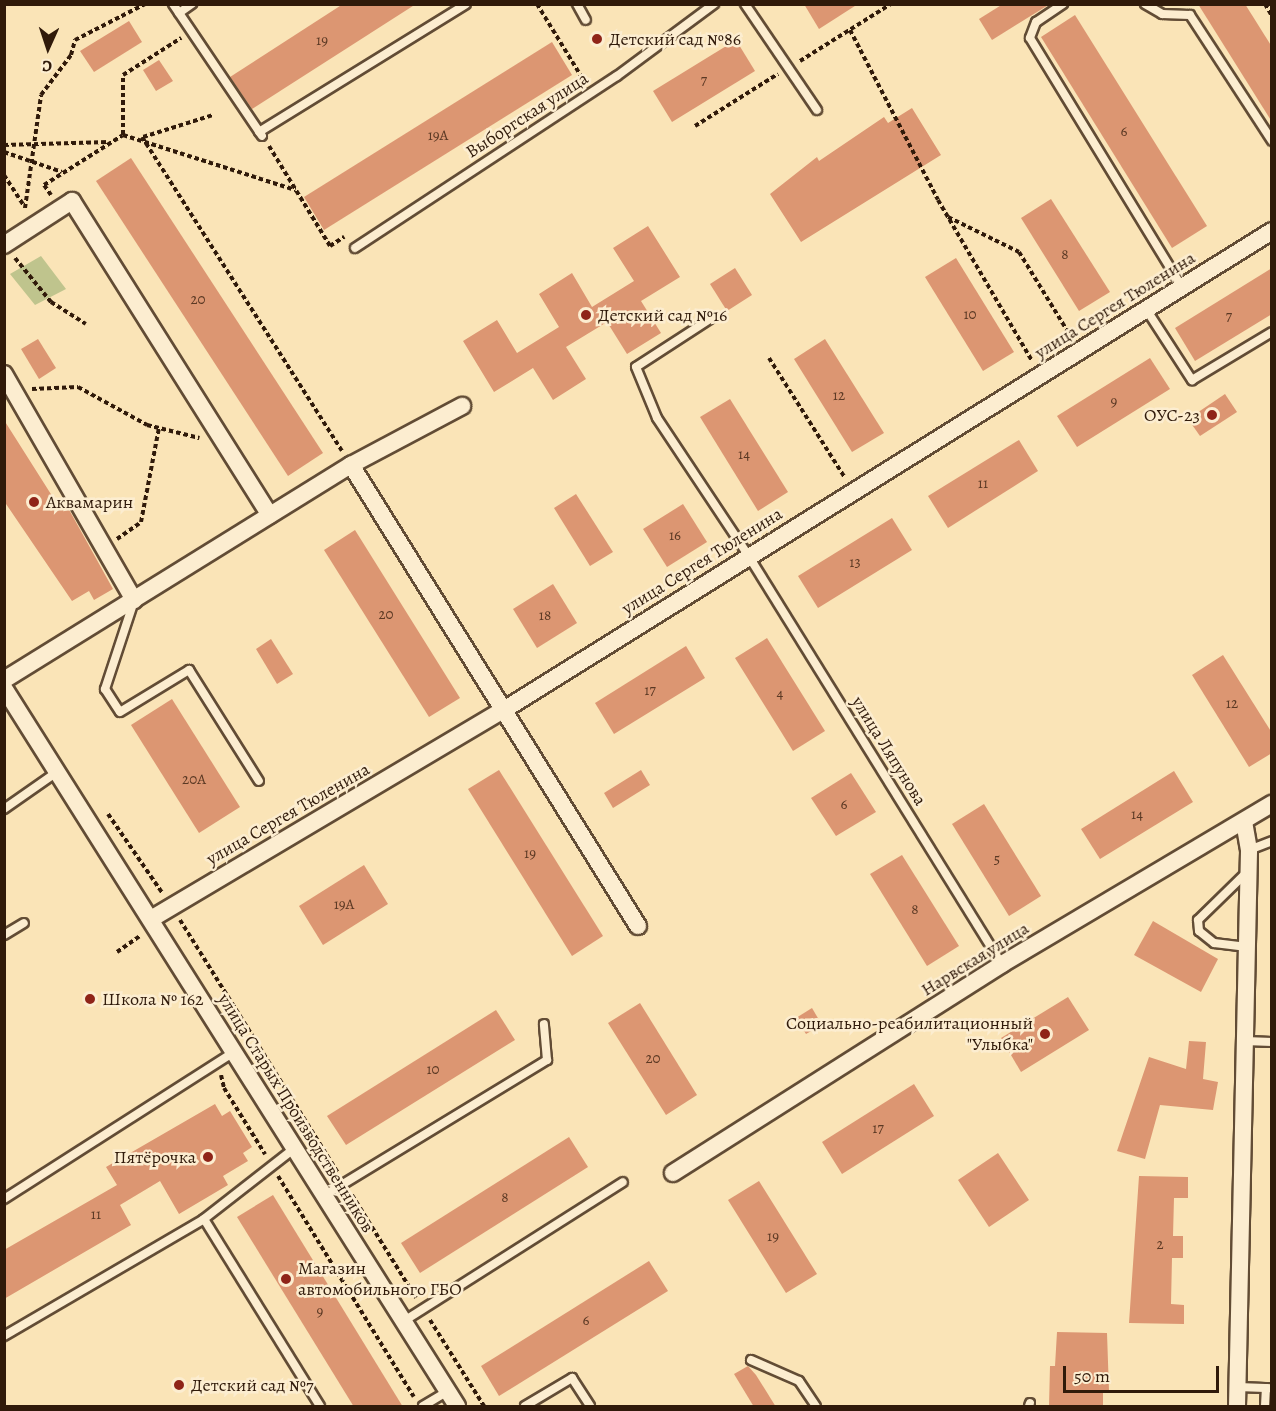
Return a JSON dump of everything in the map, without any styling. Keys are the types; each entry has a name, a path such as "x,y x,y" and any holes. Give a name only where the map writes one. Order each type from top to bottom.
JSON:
{"street":[{"path":"8,249 72,201 270,515"},
{"name":"улица Сергея Тюленина","path":"151,919 502,711 748,555 1272,231"},
{"path":"4,374 134,600"},
{"path":"4,680 351,465 462,406"},
{"path":"351,465 502,711 638,926"},
{"name":"улица Старых Производственников","path":"4,688 457,1407"},
{"name":"Нарвская улица","path":"673,1173 1002,964 1272,804"},
{"path":"1238,1407 1249,850 1244,821"}],"lane":[{"path":"174,4 261,134 466,4"},
{"path":"179,13 192,4"},
{"path":"577,4 586,20"},
{"name":"Выборгская улица","path":"354,249 617,76 703,8 714,4"},
{"path":"745,4 817,110"},
{"path":"1063,4 1036,22 1030,38 1182,287"},
{"path":"1145,4 1162,14 1190,15 1272,141"},
{"path":"1146,309 1192,381 1272,332"},
{"name":"улица Ляпунова","path":"710,319 636,367 657,418 748,555 1002,964"},
{"path":"134,600 105,688 120,712 189,669 258,781"},
{"path":"4,809 57,772"},
{"path":"1249,850 1272,841"},
{"path":"1247,947 1214,943 1199,931 1198,920 1248,871"},
{"path":"4,935 24,923"},
{"path":"325,1195 547,1060 544,1023"},
{"path":"1245,1041 1272,1042"},
{"path":"4,1199 235,1052"},
{"path":"4,1336 204,1219 295,1148"},
{"path":"404,1321 623,1182"},
{"path":"204,1219 320,1407"},
{"path":"751,1360 799,1381 816,1407"},
{"path":"525,1407 572,1378 590,1407"},
{"path":"1238,1387 1269,1388 1265,1407"},
{"path":"423,1407 448,1391"}],"path":[{"path":"4,175 26,210 41,94 71,55 75,40 145,4"},
{"path":"537,4 586,83"},
{"path":"1264,4 1272,16"},
{"path":"850,30 948,216 1040,374"},
{"path":"123,135 123,75 191,31"},
{"path":"142,137 213,115"},
{"path":"261,134 330,246"},
{"path":"52,196 44,185 123,135 142,137 296,190"},
{"path":"142,137 351,465"},
{"path":"4,145 109,142"},
{"path":"4,152 63,173"},
{"path":"948,216 1019,252 1079,351"},
{"path":"8,249 51,302 86,324"},
{"path":"769,358 853,490"},
{"path":"14,390 78,387 159,428 226,444"},
{"path":"104,548 141,522 159,428"},
{"path":"104,809 171,906 484,1407"},
{"path":"117,952 140,937 151,919"}],"green space":[{"path":"41,256 66,289 35,305 10,274"}],"building":[{"path":"343,4 416,4 252,109 230,77"},
{"path":"804,4 858,4 819,29"},
{"path":"1003,4 1050,4 992,40 979,19"},
{"path":"1198,4 1245,4 1272,47 1272,122"},
{"path":"1075,15 1207,226 1172,248 1041,37"},
{"path":"129,21 142,42 94,72 80,51"},
{"path":"736,40 755,71 672,122 653,91"},
{"path":"552,42 572,75 324,230 304,197"},
{"path":"159,60 173,81 156,91 143,70"},
{"path":"912,108 941,155 801,242 770,194 817,157 819,161 884,117 888,123"},
{"path":"131,158 323,453 288,476 96,181"},
{"path":"1051,199 1110,292 1079,311 1021,218"},
{"path":"648,226 680,277 641,301 661,333 627,354 607,322 566,347 586,379 553,400 533,368 494,392 463,341 497,320 517,353 559,327 539,294 572,273 592,307 634,281 613,248"},
{"path":"956,258 1014,352 983,371 925,277"},
{"path":"735,268 752,295 727,311 710,284"},
{"path":"1272,268 1272,314 1195,361 1175,328"},
{"path":"38,339 56,368 39,379 21,349"},
{"path":"825,339 884,433 852,452 794,359"},
{"path":"1150,358 1170,389 1077,447 1057,416"},
{"name":"ОУС-23","path":"1225,394 1237,412 1200,436 1188,419"},
{"path":"730,399 788,492 758,511 700,417"},
{"path":"4,420 61,510 67,506 113,589 94,600 89,591 72,601 4,501"},
{"path":"1019,440 1038,471 948,528 928,496"},
{"path":"576,494 613,552 590,566 554,508"},
{"path":"683,504 707,542 667,567 643,529"},
{"path":"892,518 912,550 818,608 798,576"},
{"path":"355,530 460,698 429,717 324,550"},
{"path":"553,584 577,623 537,648 513,609"},
{"path":"767,638 825,731 793,751 735,658"},
{"path":"271,639 293,674 277,684 256,649"},
{"path":"686,646 705,678 614,734 595,703"},
{"path":"1223,655 1272,733 1272,753 1249,767 1192,675"},
{"path":"172,699 240,807 199,833 131,725"},
{"path":"499,770 603,936 572,956 468,789"},
{"path":"641,770 650,785 613,808 604,793"},
{"path":"1174,771 1193,802 1100,859 1081,829"},
{"path":"851,773 876,812 836,836 811,798"},
{"path":"984,804 1041,896 1009,916 952,824"},
{"path":"902,855 959,946 927,966 870,874"},
{"path":"364,865 388,904 323,945 299,906"},
{"path":"1153,921 1218,959 1201,992 1134,955"},
{"name":"Социально-реабилитационный \"Улыбка\"","path":"1068,997 1089,1030 1021,1072 1001,1038"},
{"path":"640,1003 697,1095 666,1115 608,1023"},
{"path":"812,1008 822,1025 806,1034 796,1018"},
{"path":"496,1010 515,1040 346,1145 327,1116"},
{"path":"1189,1041 1206,1042 1203,1079 1218,1082 1213,1110 1160,1105 1145,1159 1117,1151 1149,1057 1186,1069"},
{"path":"914,1084 934,1116 842,1174 822,1142"},
{"path":"215,1104 222,1116 230,1111 252,1147 243,1153 248,1161 223,1176 228,1185 179,1214 160,1181 120,1205 131,1225 4,1299 4,1250 117,1185 106,1167"},
{"path":"569,1137 588,1167 420,1273 401,1243"},
{"path":"998,1153 1029,1200 989,1227 958,1180"},
{"path":"1139,1176 1188,1177 1188,1198 1174,1198 1173,1236 1183,1236 1183,1258 1172,1258 1171,1304 1184,1305 1184,1324 1129,1323"},
{"path":"759,1181 817,1274 786,1293 728,1200"},
{"path":"273,1195 403,1407 354,1407 237,1217"},
{"path":"649,1261 668,1291 499,1396 481,1366"},
{"path":"1057,1332 1107,1333 1109,1391 1103,1391 1103,1407 1049,1407 1050,1366 1055,1366"},
{"path":"748,1366 776,1407 754,1407 734,1374"}],"place":[{"name":"Детский сад №86","path":"597,39"},
{"name":"Детский сад №16","path":"586,315"},
{"name":"ОУС-23","path":"1212,415"},
{"name":"Аквамарин","path":"34,502"},
{"name":"Школа № 162","path":"90,999"},
{"name":"Социально-реабилитационный \"Улыбка\"","path":"1045,1034"},
{"name":"Пятёрочка","path":"208,1157"},
{"name":"Магазин автомобильного ГБО","path":"286,1279"},
{"name":"Детский сад №7","path":"179,1385"}]}
